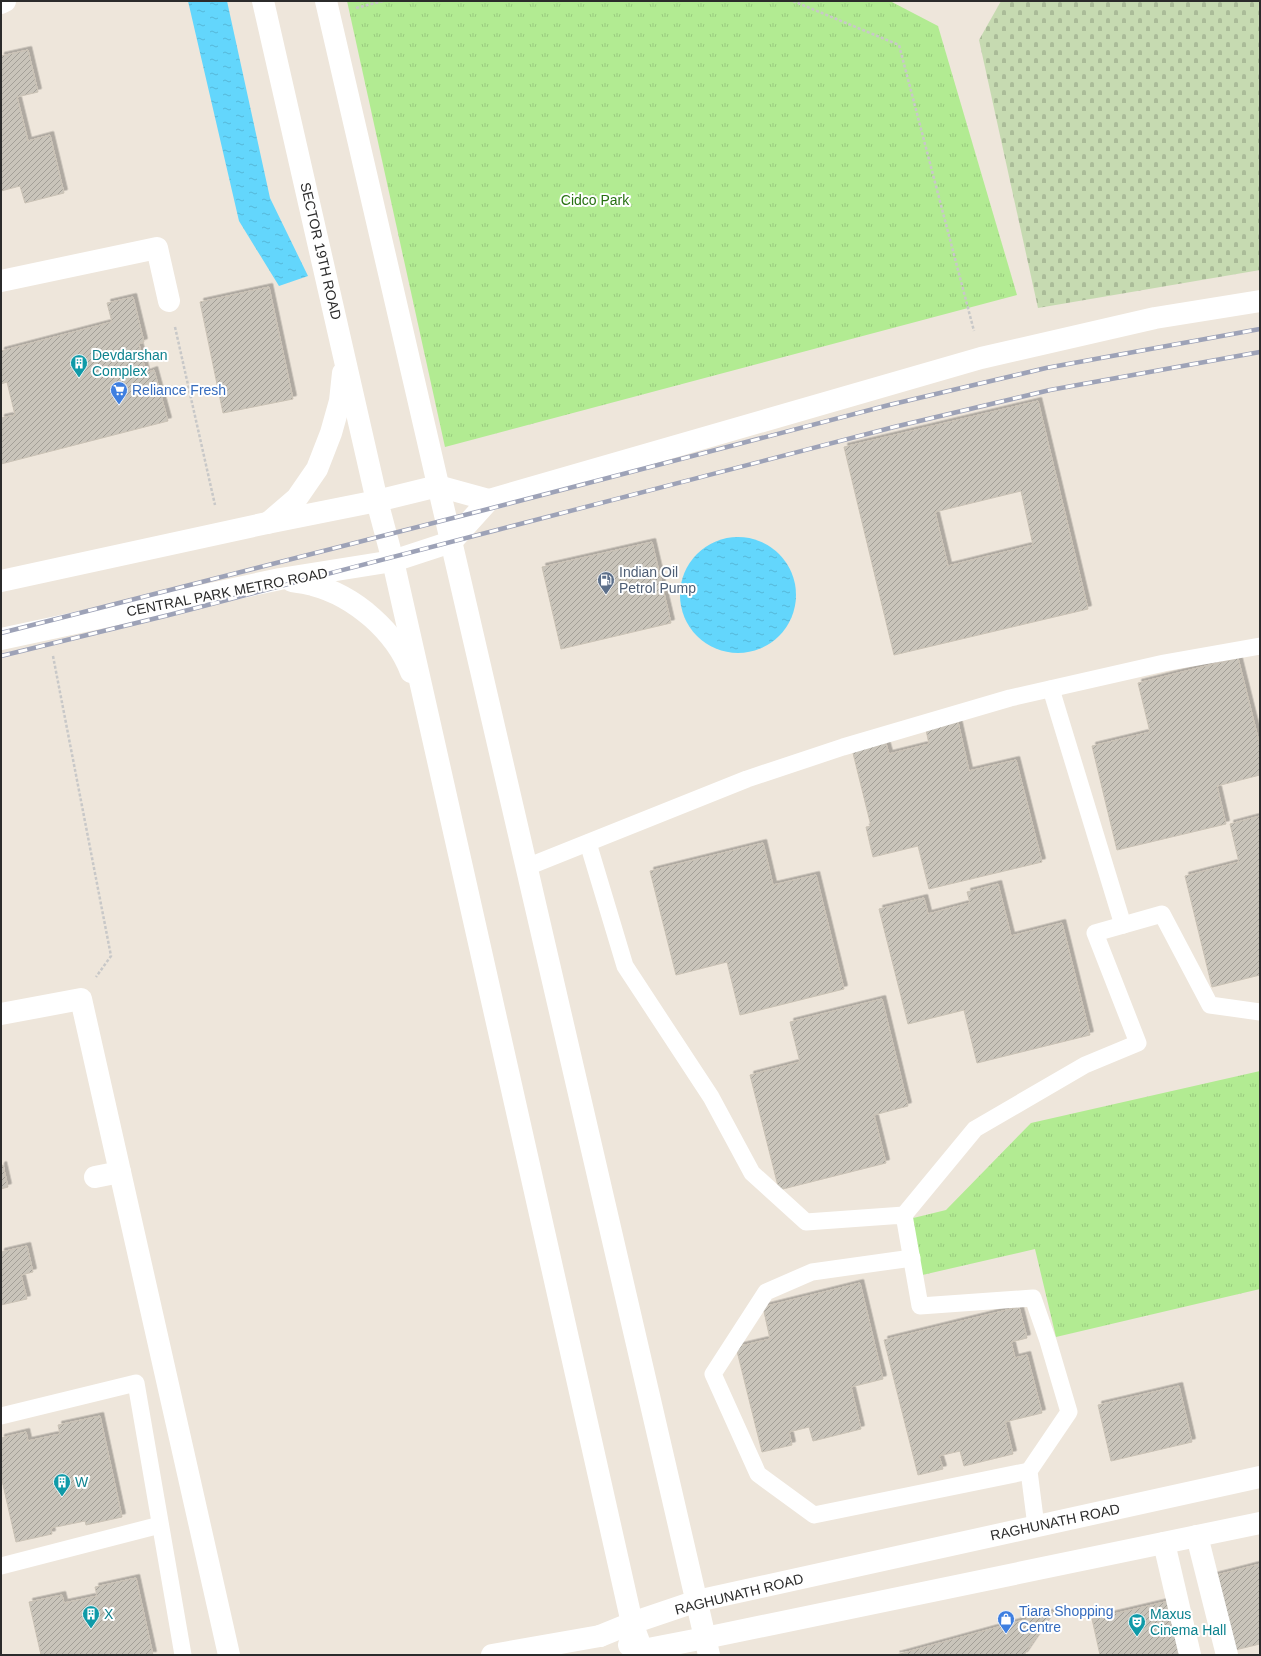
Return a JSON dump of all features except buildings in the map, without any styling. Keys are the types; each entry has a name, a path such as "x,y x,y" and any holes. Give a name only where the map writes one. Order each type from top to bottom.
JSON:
{"main road":[{"name":"SECTOR 19TH ROAD","path":"263,1 377,501 393,561 428,716"},
{"path":"326,1 707,1647"},
{"path":"1,281 157,248 169,301"},
{"path":"1,581 267,523 377,501 438,486 489,500 982,358 1155,318 1260,301"},
{"path":"267,523 297,498 316,469 331,432 340,401 345,356"},
{"path":"451,542 489,500"},
{"name":"CENTRAL PARK METRO ROAD","path":"1,639 280,579 393,561 451,542"},
{"path":"280,579 314,585 342,597 365,612 387,633 407,661 428,716 632,1623 643,1652"},
{"path":"1,1014 81,999 229,1655"},
{"path":"95,1177 120,1172"},
{"name":"RAGHUNATH ROAD","path":"492,1655 600,1636 632,1623 697,1601 1260,1477"},
{"path":"600,1636 643,1652 707,1647 1164,1543 1260,1523"},
{"path":"1197,1536 1227,1655"},
{"path":"1164,1543 1190,1655"}],"lane":[{"path":"527,867 754,776 858,743 1010,698 1164,663 1260,646"},
{"path":"1051,689 1123,925"},
{"path":"588,843 625,966 711,1097 752,1173 806,1222 904,1214 975,1129 1085,1065 1138,1043 1095,933 1162,914 1210,1005 1260,1012"},
{"path":"904,1214 920,1306 1033,1298 1048,1341 1069,1412 1029,1471 1036,1526"},
{"path":"912,1258 812,1272 766,1292 713,1374 758,1474 814,1515 1029,1471"},
{"path":"1,1416 136,1383 183,1655"},
{"path":"1,1566 160,1525"}],"path":[{"path":"793,1 899,45 982,358"},
{"path":"169,301 221,533"},
{"path":"48,629 111,956 81,999"}],"green space":[{"name":"Cidco Park","path":"347,1 890,1 938,26 1017,295 445,447"},
{"path":"1001,1 1260,1 1260,270 1038,308 979,40"},
{"path":"1260,1071 1260,1289 1056,1337 1035,1249 918,1276 905,1220 946,1210 1031,1123"}],"water":[{"path":"188,1 227,1 270,198 308,276 279,286 239,221"},
{"path":"738,537 760,541 779,554 792,573 796,595 792,617 779,636 760,649 738,653 716,649 697,636 684,617 680,595 684,573 697,554 716,541"}],"railway":[{"path":"1,633 889,405 1046,368 1260,329"},
{"path":"1,656 169,615 894,427 1050,390 1260,352"}],"place":[{"name":"Devdarshan Complex","path":"79,378"},
{"name":"Reliance Fresh","path":"119,405"},
{"name":"Indian Oil Petrol Pump","path":"606,595"},
{"name":"W","path":"62,1497"},
{"name":"X","path":"91,1629"},
{"name":"Tiara Shopping Centre","path":"1006,1634"},
{"name":"Maxus Cinema Hall","path":"1137,1637"}]}
